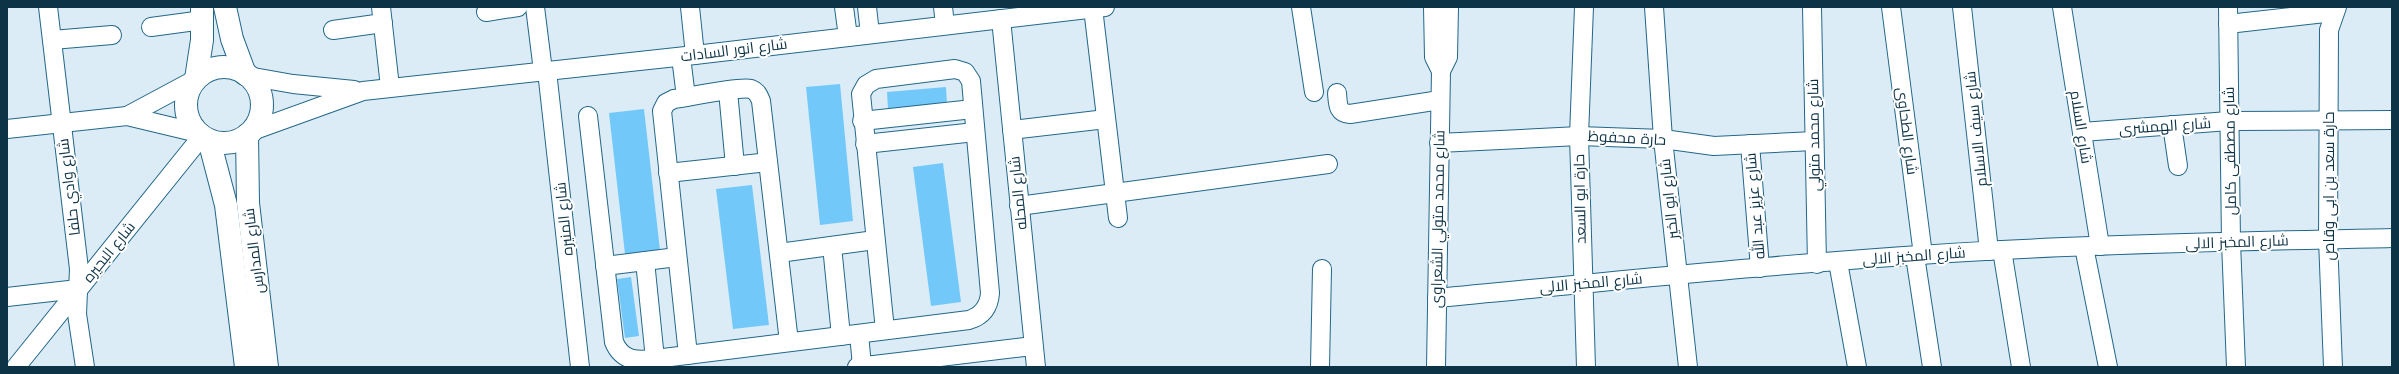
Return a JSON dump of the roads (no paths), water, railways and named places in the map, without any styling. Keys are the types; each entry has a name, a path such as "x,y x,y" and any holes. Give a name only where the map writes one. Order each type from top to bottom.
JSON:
{"main road":[{"path":"225,7 232,39 246,75 257,88 261,102 261,113 250,133 233,142 203,136 187,116 186,107 190,88 196,79 207,71 220,67 228,67 246,75"},
{"path":"196,79 203,14"},
{"name":"شارع المدارس","path":"250,133 247,190 267,367"},
{"name":"شارع المدارس","path":"203,136 226,205 246,367"}],"street":[{"name":"شارع وادي حلفا","path":"48,7 79,269 77,314 84,367"},
{"path":"486,12 518,7"},
{"name":"شارع المنيره","path":"535,7 545,71 580,367"},
{"path":"686,97 690,7"},
{"path":"844,7 848,37"},
{"path":"867,7 870,34"},
{"path":"943,7 945,25"},
{"path":"1301,7 1314,92"},
{"name":"شارع محمد متولي الشعراوى","path":"1433,7 1434,57 1440,71 1436,367"},
{"name":"شارع محمد متولي الشعراوى","path":"1440,71 1448,57 1449,7"},
{"name":"حارة ابو السعد","path":"1584,7 1579,136 1582,284 1586,367"},
{"name":"شارع ابو الخير","path":"1654,7 1663,139 1688,367"},
{"name":"شارع محمد متولي","path":"1812,7 1817,264"},
{"name":"شارع الطحاوى","path":"1891,7 1932,367"},
{"name":"شارع سيف الاسلام","path":"1962,7 1995,251 2021,367"},
{"name":"شارع السلام","path":"2062,7 2082,132 2092,247 2108,367"},
{"path":"1097,8 1106,119 1118,218"},
{"name":"شارع انور السادات","path":"250,133 363,91 390,87 688,56 1001,19 1022,12 1097,8"},
{"path":"2228,15 2335,10"},
{"name":"حارة سعد بن ابى وقاص","path":"2333,367 2328,239 2328,120 2329,30 2335,10"},
{"path":"151,27 203,14"},
{"path":"333,30 382,15 390,87"},
{"name":"شارع مصطفى كامل","path":"2228,15 2231,242 2236,367"},
{"name":"شارع المحله","path":"1001,19 1036,367"},
{"path":"52,40 112,35"},
{"path":"588,116 614,342 621,354 634,360 655,359 969,320 980,315 988,305 990,293 970,78 965,72 955,69 871,81 861,94 862,121 885,330"},
{"name":"شارع انور السادات","path":"246,75 294,84 363,91"},
{"path":"127,116 196,79"},
{"path":"688,355 662,111 670,100 728,91 751,89 760,96 789,342"},
{"path":"728,91 735,166"},
{"path":"1337,93 1338,107 1341,111 1350,114 1440,100"},
{"path":"862,121 973,109"},
{"path":"7,130 127,116 203,136"},
{"path":"1012,130 1106,119"},
{"name":"شارع الهمشرى","path":"2082,132 2229,121 2392,120"},
{"path":"2172,126 2178,166"},
{"path":"865,144 975,132"},
{"name":"شارع البحيره","path":"16,367 203,136"},
{"name":"حارة محفوظ","path":"1440,143 1579,136 1663,139 1714,146 1814,142"},
{"name":"شارع عزيز عبد الله","path":"1750,144 1760,268"},
{"path":"668,173 768,162"},
{"path":"1019,206 1328,164"},
{"name":"شارع المخبز الالى","path":"1437,298 1760,268 1995,251 2231,242 2392,238"},
{"path":"779,253 875,240"},
{"path":"832,246 841,336"},
{"path":"606,266 677,257"},
{"path":"645,261 655,359"},
{"path":"1838,262 1857,367"},
{"path":"1320,367 1322,269"},
{"path":"7,297 78,289"},
{"path":"859,334 859,367 939,362 1033,346"}]}
